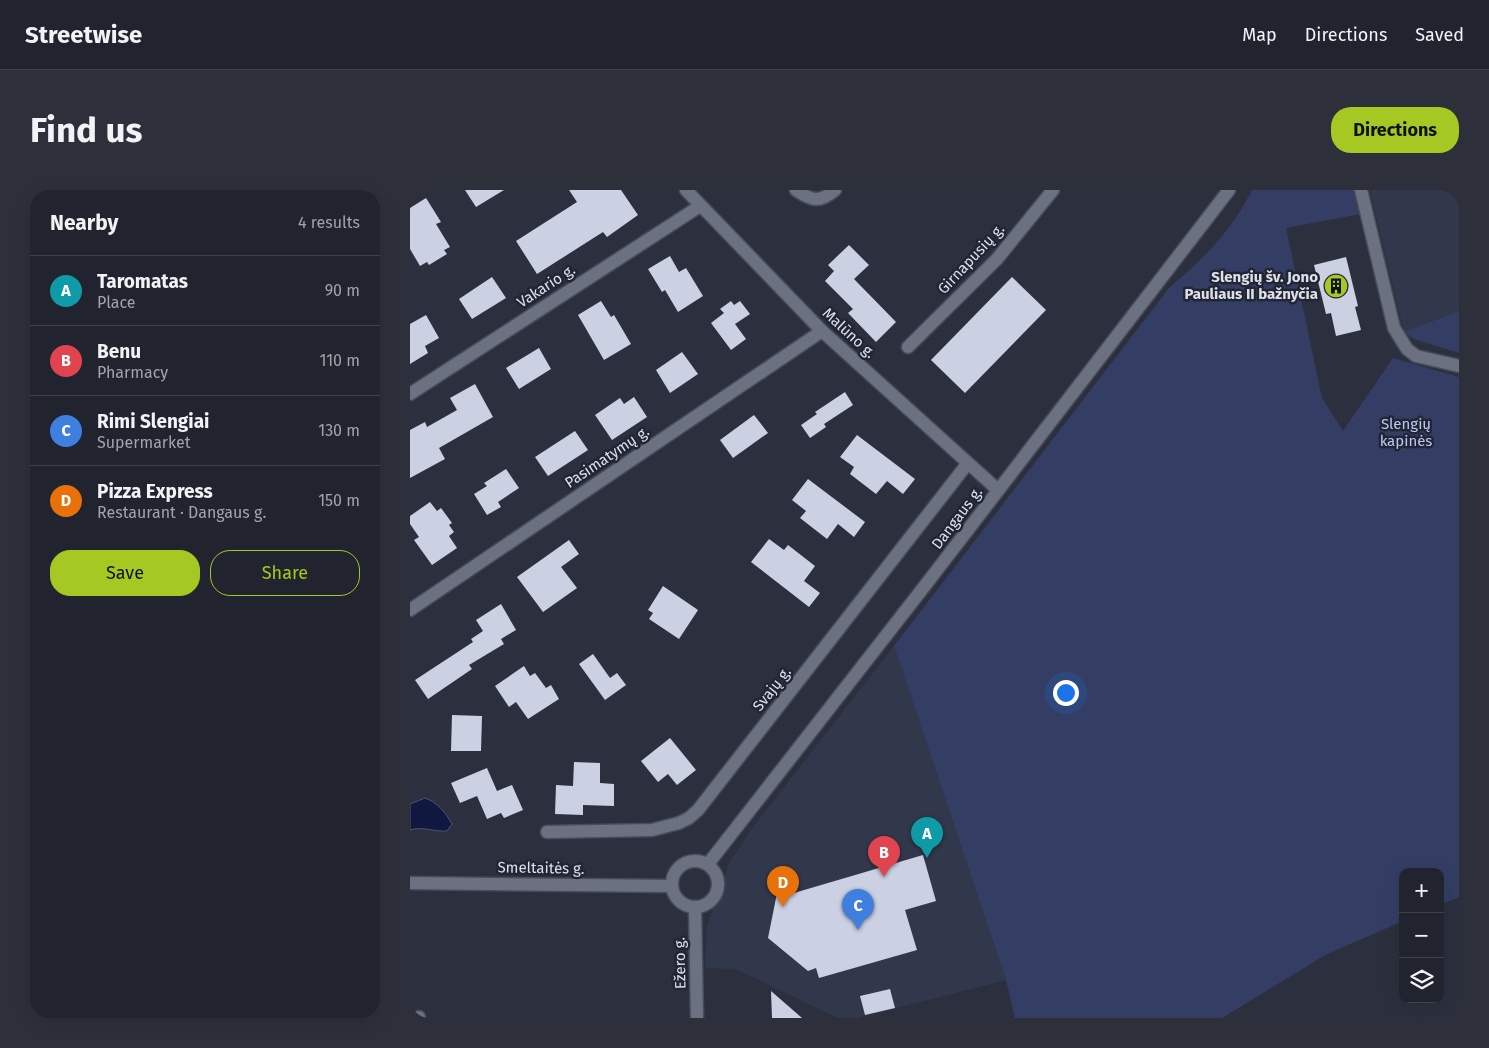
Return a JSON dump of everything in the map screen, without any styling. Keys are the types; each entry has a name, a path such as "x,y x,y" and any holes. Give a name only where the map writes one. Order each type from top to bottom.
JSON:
{"street":[{"name":"Malūno g.","path":"686,190 822,331 998,490"},
{"path":"796,190 806,197 816,200 826,198 835,190"},
{"name":"Girnapusių g.","path":"908,347 997,259 1053,190"},
{"name":"Dangaus g.","path":"708,864 1229,190"},
{"path":"1362,190 1394,328 1407,349 1416,356 1459,366"},
{"name":"Vakario g.","path":"410,394 700,206"},
{"name":"Pasimatymų g.","path":"410,610 822,331"},
{"name":"Svajų g.","path":"546,832 652,830 679,823 689,818 698,810 968,463"},
{"path":"691,860 708,864 714,870 718,886 710,901 703,906 695,907 679,901 671,886 672,877 676,869 683,863 691,860"},
{"name":"Smeltaitės g.","path":"410,883 671,886"},
{"name":"Ežero g.","path":"695,907 697,1018"}],"shaded area":[{"path":"1370,190 1459,190 1459,311 1404,332"},
{"path":"894,646 1006,980 857,1018 838,1018 736,969 705,968 707,928 729,863 751,830"},
{"path":"425,798 441,808 447,816 452,824 447,831 410,830 410,804"}],"green space":[{"name":"Slengių kapinės","path":"1252,190 1354,190 1360,214 1286,228 1322,398 1343,431 1393,358 1459,377 1459,897 1444,903 1444,868 1399,868 1399,923 1325,955 1222,1018 1015,1018 1006,980 894,646 1169,288 1216,244 1244,205"},
{"path":"1459,311 1459,353 1414,339 1404,332"}],"building":[{"path":"465,190 504,190 476,207"},
{"path":"569,190 621,190 638,215 607,237 603,232 537,274 516,241 577,202"},
{"path":"426,198 441,222 436,224 450,247 444,250 447,254 429,265 427,262 420,266 410,249 410,208"},
{"path":"849,245 869,265 854,279 896,322 876,342 848,313 853,309 825,281 834,271 828,265"},
{"path":"670,256 679,272 686,268 703,296 678,312 665,290 662,292 648,269"},
{"name":"Slengių šv. Jono Pauliaus II bažnyčia","path":"1346,257 1358,306 1355,307 1361,330 1336,336 1331,313 1326,314 1314,265"},
{"path":"492,277 506,298 472,319 459,299"},
{"path":"1012,277 1046,310 965,393 931,360"},
{"path":"601,301 611,317 614,315 631,344 604,360 578,315"},
{"path":"731,301 734,305 740,301 750,314 735,324 746,339 731,350 711,323 724,313 720,309"},
{"path":"426,315 439,338 425,346 428,353 410,364 410,324"},
{"path":"539,348 551,369 519,389 506,368"},
{"path":"682,352 698,374 670,393 656,370"},
{"path":"475,384 493,417 439,448 445,459 410,478 410,430 425,422 427,427 457,410 450,398"},
{"path":"845,392 853,405 824,424 826,427 810,438 801,425 817,414 815,412"},
{"path":"634,397 647,417 612,440 595,415 620,398 624,404"},
{"path":"754,415 768,433 733,458 720,440"},
{"path":"575,431 588,450 548,476 535,457"},
{"path":"857,435 915,479 903,494 887,481 876,494 850,474 854,467 840,457"},
{"path":"506,469 519,488 498,502 501,507 487,515 474,494 487,486 484,483"},
{"path":"808,479 865,522 854,537 838,524 827,539 800,518 806,511 792,500"},
{"path":"430,502 437,511 441,508 452,523 449,525 454,532 449,536 457,548 432,565 414,540 419,537 410,524 410,516"},
{"path":"769,539 784,550 788,545 815,566 804,581 820,593 809,607 751,562"},
{"path":"569,540 579,554 561,567 577,588 543,612 517,577"},
{"path":"663,586 698,610 679,639 649,619 653,613 648,610"},
{"path":"501,604 516,630 501,639 504,644 469,665 472,669 428,699 415,680 473,642 471,639 483,631 476,620"},
{"path":"593,654 610,678 617,673 626,685 605,700 579,664"},
{"path":"524,666 530,676 535,673 546,688 551,685 559,699 528,719 516,702 509,707 495,686"},
{"path":"452,715 482,716 481,751 451,751"},
{"path":"670,738 696,770 677,785 668,774 658,782 641,761"},
{"path":"574,762 600,763 600,783 614,784 614,806 583,805 583,815 555,814 556,785 573,786"},
{"path":"487,768 497,791 512,785 523,810 504,818 501,813 487,819 477,796 460,803 451,783"},
{"path":"923,855 936,901 905,910 917,950 819,978 816,968 808,971 768,938 777,893 793,889 794,893"},
{"path":"890,989 895,1008 865,1015 860,996"},
{"path":"771,991 802,1018 772,1018"}],"place":[{"name":"Slengių šv. Jono Pauliaus II bažnyčia","path":"1336,286"},
{"name":"Taromatas","path":"927,858"},
{"name":"Benu","path":"884,877"},
{"name":"Pizza Express","path":"783,907"},
{"name":"Rimi Slengiai","path":"858,930"}]}
